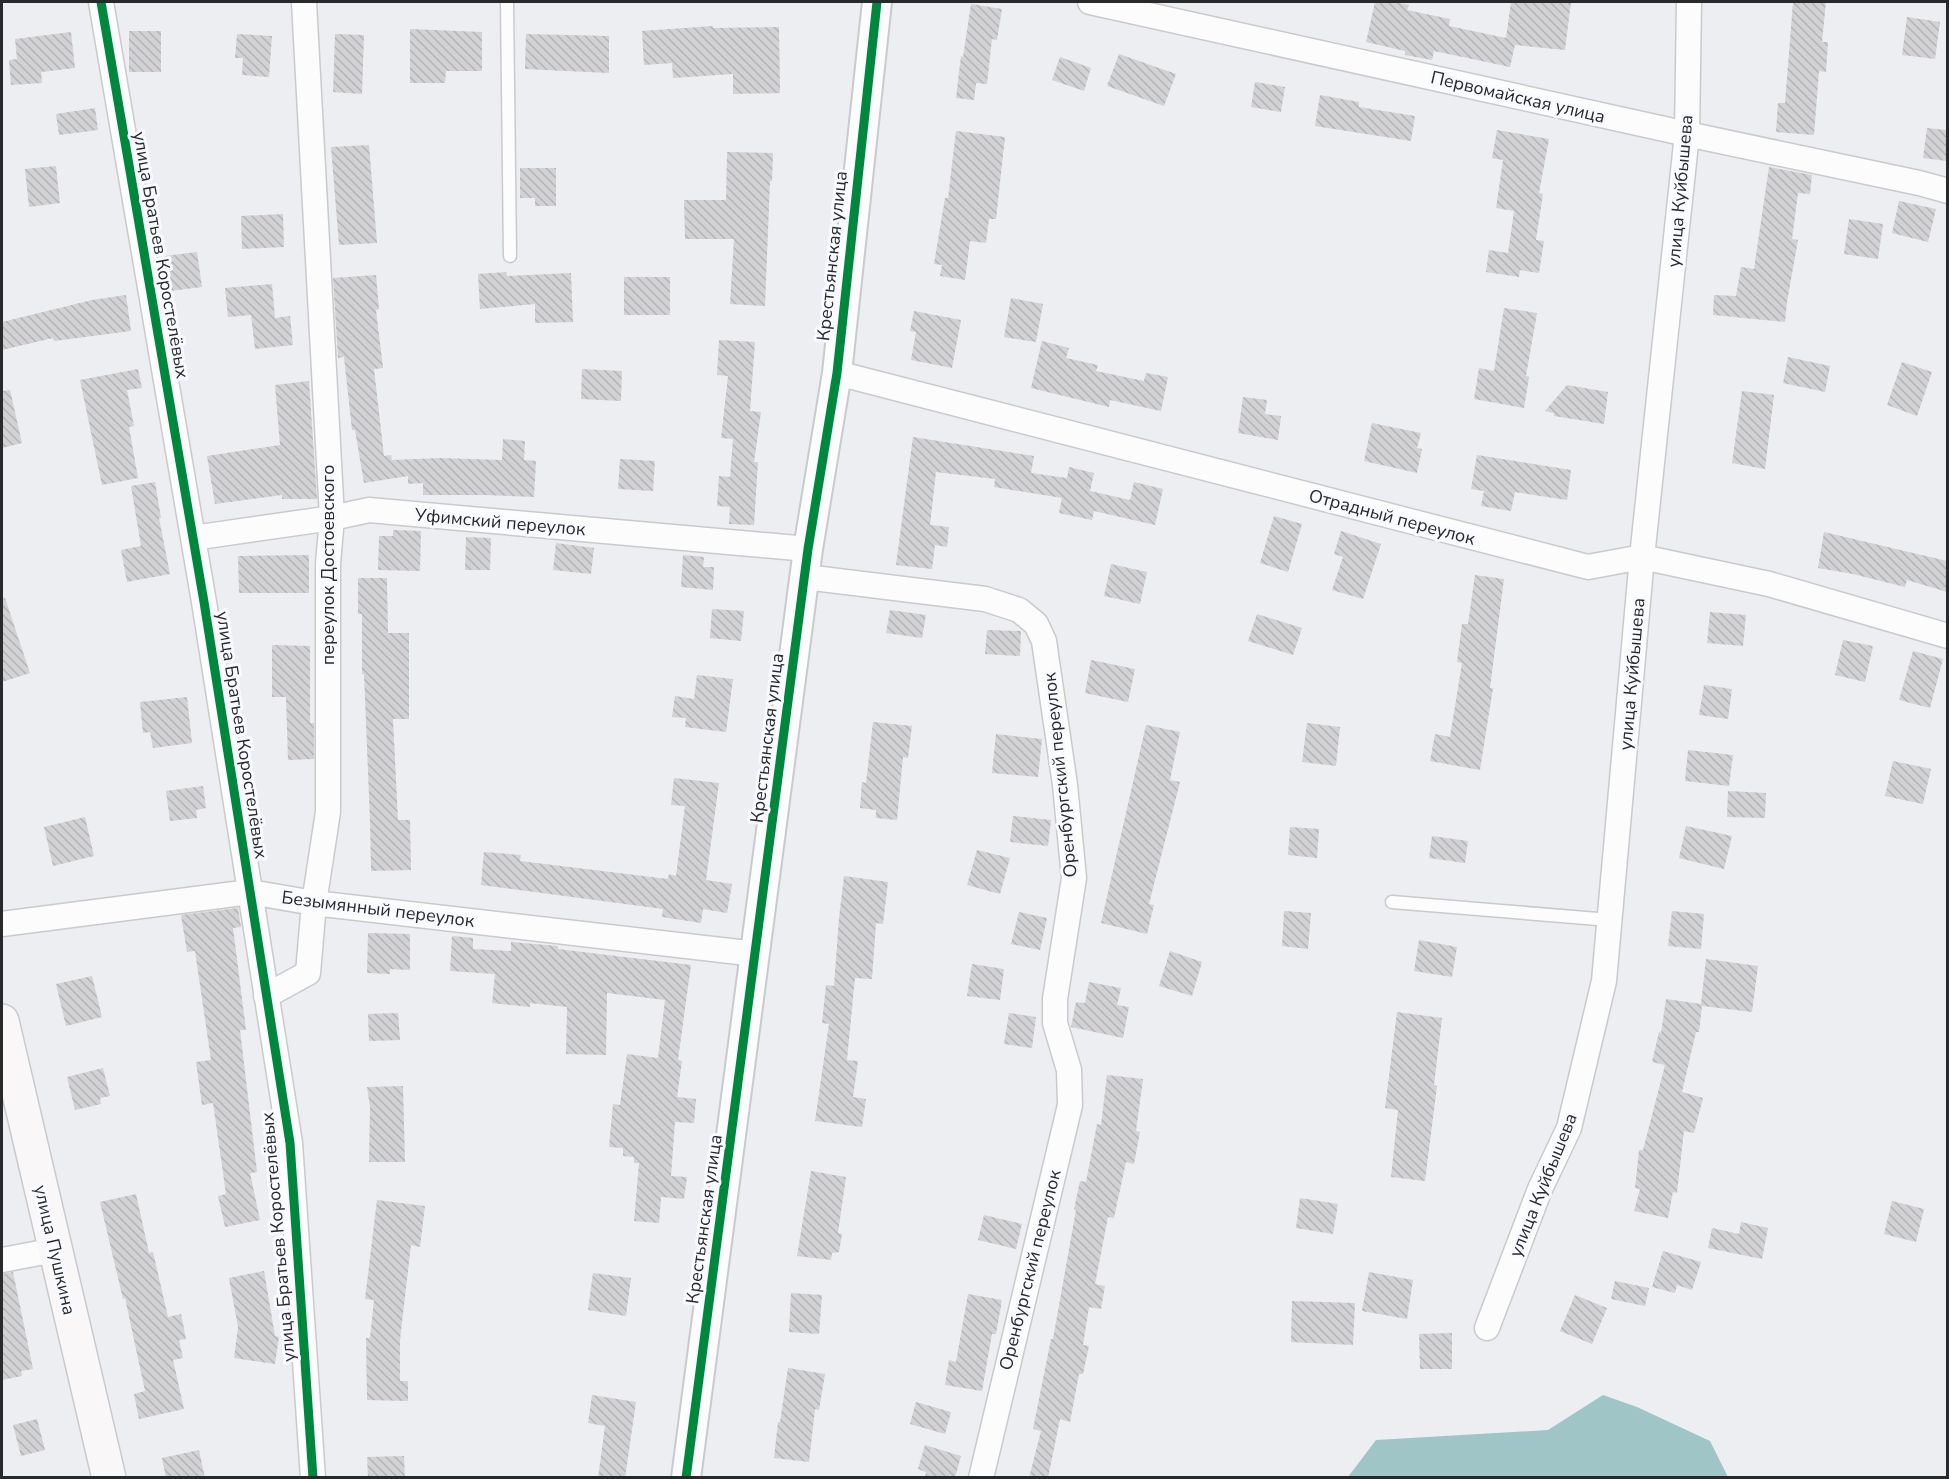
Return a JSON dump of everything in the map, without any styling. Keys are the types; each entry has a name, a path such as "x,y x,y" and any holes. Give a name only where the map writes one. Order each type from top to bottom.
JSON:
{"main road":[{"name":"улица Пушкина","path":"2,1022 109,1478"}],"street":[{"name":"улица Братьев Коростелёвых","path":"101,2 193,538 290,1143 313,1478"},
{"name":"переулок Достоевского","path":"266,996 309,973 314,903 328,812 327,563 332,518 304,2"},
{"name":"Крестьянская улица","path":"686,1478 806,563 837,373 877,2"},
{"name":"Первомайская улица","path":"1090,2 1947,191"},
{"name":"улица Куйбышева","path":"1487,1328 1540,1189 1569,1128 1604,981 1642,556 1687,134 1689,2"},
{"name":"Отрадный переулок","path":"837,373 1588,567 1642,556 1769,585 1947,636"},
{"name":"Уфимский переулок","path":"193,538 332,518 369,510 806,563"},
{"name":"Оренбургский переулок","path":"806,563 985,599 1019,610 1036,624 1044,641 1065,785 1074,878 1056,999 1055,1023 1069,1070 1070,1105 981,1478"},
{"name":"Безымянный переулок","path":"2,924 250,892 314,903 756,954"},
{"path":"2,1260 55,1250"}],"lane":[{"path":"507,2 510,256"},
{"path":"1392,902 1610,920"}],"water":[{"path":"1603,1395 1637,1407 1710,1441 1728,1477 1348,1477 1376,1440 1548,1430"}],"building":[{"path":"1375,2 1409,5 1407,10 1450,19 1449,26 1506,38 1511,2 1571,2 1565,50 1515,45 1510,67 1434,51 1432,60 1405,55 1405,51 1366,42"},
{"path":"1793,2 1826,2 1822,42 1828,42 1826,72 1819,71 1814,135 1776,132 1778,103 1785,103"},
{"path":"971,4 1002,9 997,40 992,39 987,84 976,83 974,100 956,98"},
{"path":"1907,17 1940,22 1935,59 1902,55"},
{"path":"713,26 713,28 779,27 780,93 733,94 733,74 673,78 672,63 644,65 642,31"},
{"path":"410,29 482,32 482,71 446,71 445,83 410,83"},
{"path":"129,31 161,31 161,72 129,72"},
{"path":"71,32 75,68 41,72 42,83 11,85 9,60 17,59 15,39"},
{"path":"237,34 272,36 269,77 242,75 243,58 235,58"},
{"path":"335,34 364,35 362,94 333,92"},
{"path":"526,34 609,36 609,73 525,69"},
{"path":"1119,54 1176,74 1164,106 1107,86"},
{"path":"1060,57 1091,68 1084,91 1052,80"},
{"path":"1255,82 1285,87 1281,112 1251,107"},
{"path":"1320,95 1359,102 1359,107 1415,116 1411,141 1315,126"},
{"path":"95,108 98,130 59,135 56,114"},
{"path":"1927,128 1947,130 1947,161 1923,158"},
{"path":"1497,130 1549,139 1539,193 1543,194 1536,240 1544,241 1539,273 1520,270 1519,277 1486,272 1489,250 1508,253 1514,211 1496,208 1503,160 1492,158"},
{"path":"956,131 1005,137 996,219 989,219 986,243 970,241 965,280 940,276 942,265 934,264 945,198 948,198"},
{"path":"369,145 377,243 339,245 331,147"},
{"path":"727,152 773,153 765,306 730,304 734,239 685,239 684,200 726,200"},
{"path":"56,166 60,203 29,207 25,169"},
{"path":"1769,167 1812,175 1810,194 1798,193 1792,239 1798,240 1785,322 1713,315 1714,295 1736,296 1741,267 1754,269"},
{"path":"520,168 556,168 556,206 535,206 535,198 520,198"},
{"path":"1899,201 1936,209 1928,242 1892,233"},
{"path":"283,214 284,247 242,249 241,216"},
{"path":"1849,219 1883,224 1878,259 1844,254"},
{"path":"197,252 202,287 170,291 165,256"},
{"path":"506,272 507,276 571,273 573,322 535,323 535,304 480,309 478,274"},
{"path":"376,275 379,309 376,310 383,368 374,369 384,456 391,455 392,460 440,458 502,460 503,439 525,441 524,460 536,461 534,497 423,495 423,483 408,484 408,476 364,483 355,430 352,430 344,357 338,358 333,278"},
{"path":"624,277 670,277 670,315 624,315"},
{"path":"272,284 275,318 290,316 293,345 255,349 251,315 228,317 225,288"},
{"path":"126,295 131,331 54,341 53,338 2,350 2,322 92,300"},
{"path":"1011,298 1043,304 1036,342 1004,337"},
{"path":"1504,308 1537,313 1526,376 1529,377 1524,408 1474,399 1479,368 1494,371"},
{"path":"914,311 961,320 952,368 911,360 916,332 910,331"},
{"path":"719,340 755,342 750,411 761,412 754,462 758,462 754,525 729,524 730,507 717,506 719,476 730,477 733,439 721,438 728,376 717,375"},
{"path":"1042,341 1069,348 1066,358 1098,365 1096,371 1144,381 1146,373 1168,377 1161,411 1110,400 1109,407 1031,388"},
{"path":"1788,357 1830,366 1825,392 1783,383"},
{"path":"1902,362 1932,372 1917,416 1887,405"},
{"path":"138,369 142,388 127,390 134,426 129,427 138,478 102,485 80,380"},
{"path":"582,369 622,371 621,401 581,399"},
{"path":"309,381 317,499 282,499 282,495 215,504 207,456 280,445 275,385"},
{"path":"1567,385 1608,392 1604,424 1554,416 1554,413 1545,411"},
{"path":"10,390 22,443 2,448 2,391"},
{"path":"1742,391 1774,395 1765,469 1732,463"},
{"path":"1243,397 1267,400 1265,414 1281,416 1278,440 1238,433"},
{"path":"1372,423 1421,433 1417,448 1422,449 1417,473 1364,461"},
{"path":"913,437 1034,456 1031,473 1067,478 1069,467 1094,473 1090,491 1130,500 1134,482 1163,489 1155,525 1094,511 1092,520 1059,513 1062,498 994,487 995,479 936,472 930,525 949,527 947,547 935,545 932,569 896,565"},
{"path":"1477,455 1571,470 1567,500 1515,492 1511,511 1481,506 1484,491 1471,489"},
{"path":"620,459 655,461 653,491 618,489"},
{"path":"155,482 161,518 159,518 170,574 127,582 121,550 141,546 131,486"},
{"path":"1274,516 1302,524 1288,572 1260,563"},
{"path":"393,530 421,531 420,571 378,570 379,536 393,536"},
{"path":"1341,531 1381,544 1363,599 1332,590 1343,557 1334,554"},
{"path":"1824,532 1947,561 1947,592 1907,580 1905,587 1818,568"},
{"path":"466,537 491,538 490,570 465,570"},
{"path":"556,543 594,548 591,574 553,570"},
{"path":"309,555 309,593 239,593 238,556"},
{"path":"683,555 704,557 703,567 714,567 713,590 681,587"},
{"path":"1111,564 1147,572 1140,604 1104,596"},
{"path":"1475,575 1504,579 1490,688 1493,688 1480,770 1430,761 1435,734 1450,737 1462,663 1457,662 1462,624 1468,624"},
{"path":"358,578 387,578 388,633 409,633 409,719 393,719 398,820 410,820 411,870 371,871 364,674 362,674 362,614 358,614"},
{"path":"5,598 30,673 2,682 2,599"},
{"path":"712,609 744,611 741,641 710,638"},
{"path":"890,610 926,615 922,638 886,633"},
{"path":"1710,612 1746,615 1743,646 1707,643"},
{"path":"1257,614 1302,628 1293,655 1248,641"},
{"path":"987,630 1021,631 1020,656 985,654"},
{"path":"1843,640 1873,646 1865,682 1835,675"},
{"path":"272,645 310,646 310,723 314,723 314,759 288,760 286,697 272,697"},
{"path":"1913,651 1943,659 1930,708 1899,700"},
{"path":"1091,660 1135,669 1128,702 1085,693"},
{"path":"697,675 733,679 726,732 685,727 686,718 672,717 675,696 694,699"},
{"path":"1704,685 1732,689 1728,719 1699,715"},
{"path":"187,697 192,743 153,748 150,732 143,733 140,702"},
{"path":"873,722 912,726 908,758 903,757 897,820 876,818 876,810 860,808 862,782 866,783"},
{"path":"1307,723 1340,727 1336,766 1302,762"},
{"path":"1146,725 1180,732 1170,780 1180,782 1149,904 1154,905 1147,934 1101,923"},
{"path":"996,734 1042,739 1038,777 992,773"},
{"path":"1688,750 1733,755 1729,786 1685,781"},
{"path":"1893,761 1931,769 1923,804 1885,796"},
{"path":"674,778 719,783 706,880 732,884 727,913 703,909 701,923 662,917 663,909 481,885 484,852 521,855 520,861 668,879 669,874 676,876 685,806 671,805"},
{"path":"203,786 206,808 196,810 197,818 170,821 166,791"},
{"path":"1728,791 1766,793 1765,818 1727,817"},
{"path":"1013,816 1051,820 1048,846 1010,842"},
{"path":"85,817 94,856 53,866 44,827"},
{"path":"1686,826 1732,836 1724,869 1679,858"},
{"path":"1290,827 1319,829 1317,858 1288,855"},
{"path":"1432,836 1468,841 1465,863 1429,858"},
{"path":"977,850 1010,858 1000,894 967,885"},
{"path":"844,876 888,882 883,924 876,923 872,979 855,978 847,1060 858,1061 853,1097 866,1099 862,1127 815,1121 829,1024 822,1023 826,985 834,986"},
{"path":"238,908 241,927 233,928 246,1030 240,1030 257,1172 250,1173 260,1220 225,1227 218,1196 226,1194 213,1103 202,1105 196,1062 211,1060 195,951 187,952 181,915"},
{"path":"1284,911 1311,913 1308,949 1282,946"},
{"path":"1672,911 1704,914 1701,949 1668,946"},
{"path":"1019,912 1047,918 1040,950 1011,944"},
{"path":"368,933 410,934 410,970 390,969 390,974 367,973"},
{"path":"452,936 473,938 473,949 511,951 511,942 558,946 558,949 691,965 678,1060 682,1061 677,1097 696,1099 694,1123 675,1122 671,1176 687,1177 684,1199 661,1197 659,1223 634,1221 639,1163 634,1163 634,1157 623,1156 623,1148 609,1147 613,1104 620,1105 627,1054 658,1058 665,1000 607,993 606,1055 566,1054 567,1007 530,1003 530,1007 492,1003 495,974 450,971"},
{"path":"1419,940 1457,947 1452,977 1414,971"},
{"path":"1170,951 1202,962 1192,996 1159,986"},
{"path":"1706,959 1758,966 1752,1012 1702,1006 1699,1032 1696,1032 1682,1092 1703,1098 1694,1133 1684,1131 1677,1193 1673,1192 1668,1218 1634,1211 1640,1189 1635,1188 1639,1150 1643,1150 1665,1065 1652,1062 1659,1032 1661,1033 1666,999 1701,1004"},
{"path":"972,964 1004,969 1000,1000 967,996"},
{"path":"92,976 102,1017 66,1026 56,984"},
{"path":"1089,982 1121,988 1117,1005 1129,1007 1123,1038 1071,1027 1076,1002 1085,1003"},
{"path":"1397,1012 1442,1018 1434,1085 1437,1086 1425,1181 1391,1177 1398,1110 1385,1108"},
{"path":"398,1013 400,1040 369,1041 368,1014"},
{"path":"1009,1013 1036,1017 1032,1048 1004,1044"},
{"path":"103,1068 110,1096 100,1098 101,1104 75,1110 67,1077"},
{"path":"1107,1075 1143,1079 1136,1131 1140,1132 1134,1164 1126,1162 1114,1218 1108,1217 1095,1284 1105,1286 1101,1309 1089,1307 1083,1345 1089,1346 1083,1374 1079,1374 1070,1422 1060,1419 1048,1478 1029,1478 1041,1431 1033,1429 1051,1339 1053,1339 1076,1210 1074,1209 1080,1181 1086,1182 1097,1124 1101,1125"},
{"path":"403,1086 405,1162 369,1162 370,1107 367,1087"},
{"path":"811,1171 846,1177 838,1233 842,1234 839,1252 832,1253 831,1260 797,1256"},
{"path":"136,1194 149,1253 153,1252 168,1317 181,1314 186,1339 179,1340 183,1358 173,1360 184,1409 139,1419 134,1394 145,1391 125,1298 123,1299 100,1202"},
{"path":"1300,1198 1338,1204 1333,1234 1296,1228"},
{"path":"377,1200 425,1206 420,1247 411,1245 400,1340 400,1381 408,1381 408,1401 367,1400 366,1338 370,1338 374,1300 365,1299"},
{"path":"1892,1201 1924,1209 1916,1242 1884,1234"},
{"path":"984,1215 1022,1224 1016,1249 978,1240"},
{"path":"1741,1222 1768,1228 1762,1259 1708,1248 1712,1228 1739,1234"},
{"path":"1663,1251 1701,1262 1692,1290 1677,1285 1675,1293 1652,1287"},
{"path":"264,1271 275,1336 279,1337 275,1364 234,1358 238,1327 229,1278"},
{"path":"13,1272 33,1369 21,1371 22,1376 2,1380 2,1274"},
{"path":"1369,1272 1413,1280 1407,1319 1362,1311"},
{"path":"593,1273 631,1278 626,1316 588,1310"},
{"path":"1615,1281 1649,1288 1645,1306 1611,1299"},
{"path":"791,1293 822,1295 819,1334 789,1332"},
{"path":"968,1294 1002,1300 996,1334 992,1334 982,1391 945,1385 949,1360 956,1362"},
{"path":"1575,1295 1607,1308 1592,1344 1560,1331"},
{"path":"1292,1301 1355,1303 1353,1345 1291,1342"},
{"path":"1452,1333 1452,1369 1420,1369 1419,1334"},
{"path":"788,1368 825,1374 819,1410 815,1409 809,1462 774,1458"},
{"path":"592,1395 636,1402 625,1478 598,1478 605,1426 588,1423"},
{"path":"916,1402 951,1412 945,1434 910,1424"},
{"path":"37,1419 45,1450 21,1456 13,1425"},
{"path":"925,1445 961,1456 955,1478 925,1478 926,1472 918,1469"},
{"path":"199,1450 205,1478 166,1478 162,1458"},
{"path":"404,1456 405,1478 368,1478 367,1457"}],"cycle path":[{"path":"101,2 204,602 290,1143 313,1478"},
{"path":"686,1478 808,549 837,373 877,2"}]}
